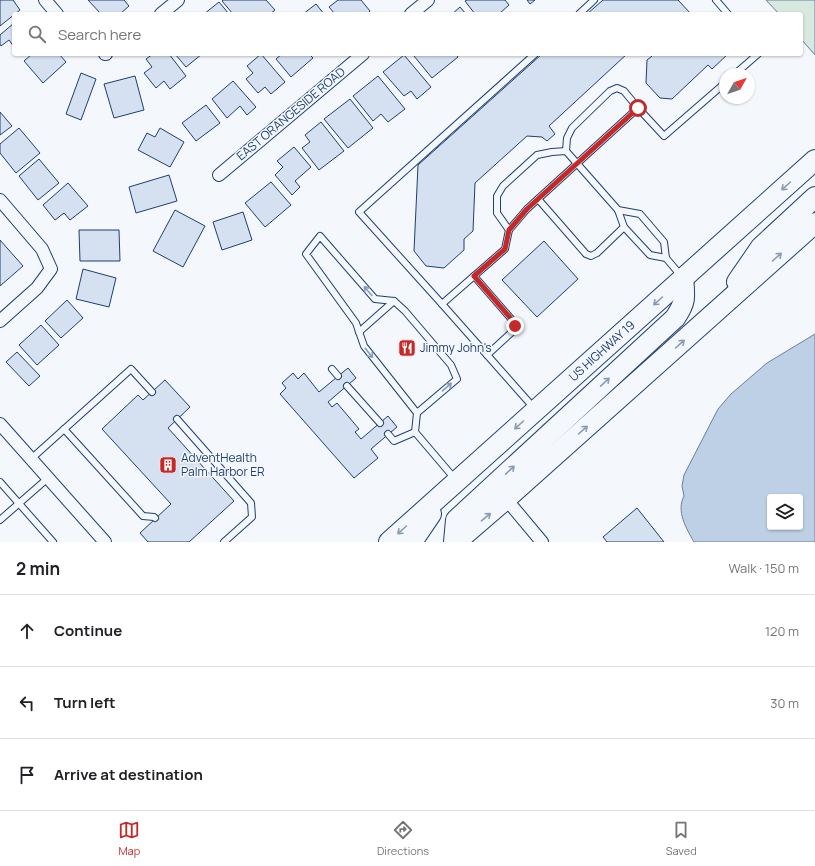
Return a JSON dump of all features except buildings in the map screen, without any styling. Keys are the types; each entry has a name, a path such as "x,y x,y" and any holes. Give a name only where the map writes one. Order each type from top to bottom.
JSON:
{"highway":[{"name":"US HIGHWAY 19","path":"389,542 815,160"},
{"path":"719,309 761,247 815,197"},
{"path":"455,542 506,499 815,223"},
{"path":"455,542 456,520 675,318 682,307 685,296 683,278"},
{"path":"412,542 453,485"}],"street":[{"path":"163,12 178,0"},
{"path":"413,12 428,0"},
{"name":"EAST ORANGESIDE ROAD","path":"219,175 361,56"},
{"path":"0,200 42,249 51,269 37,288 0,321"},
{"path":"0,424 105,542"},
{"path":"506,499 542,542"}],"lane":[{"path":"581,12 594,0"},
{"path":"716,0 726,12"},
{"path":"533,56 359,212 536,410"},
{"path":"742,68 756,56"},
{"path":"666,258 650,255 624,227 618,210 566,151 567,138 572,128 610,91 617,88 624,92 664,136 719,88"},
{"path":"442,304 505,249 509,230 527,209 638,108"},
{"path":"509,230 497,213 497,196 503,186 537,155 566,151"},
{"path":"538,199 586,254 591,256 597,253 624,227"},
{"path":"618,210 640,214 664,242 666,258 683,278"},
{"path":"417,413 364,346 356,323 306,254 320,236 375,299 394,301 405,311 451,366 457,379 417,413 415,432 453,485"},
{"path":"474,276 513,321 515,326 512,332 487,355"},
{"path":"359,332 394,301"},
{"path":"31,459 131,369 152,392"},
{"path":"332,369 338,376"},
{"path":"347,386 380,423"},
{"path":"177,419 252,503 252,517 224,542"},
{"path":"64,429 143,516 155,518"},
{"path":"388,434 394,441 415,432"},
{"path":"0,520 48,478"},
{"path":"0,482 53,542"}],"shaded area":[{"path":"766,0 815,0 815,55 803,41 803,12 777,12"}],"water":[{"path":"815,334 815,542 694,542 685,525 681,508 684,496 682,486 684,475 718,409 731,394 767,363"}],"place":[{"name":"Jimmy John's","path":"407,348"},
{"name":"AdventHealth Palm Harbor ER","path":"168,465"}],"route":[{"path":"515,326 513,321 474,276 505,249 509,230 527,209 638,108"}]}
